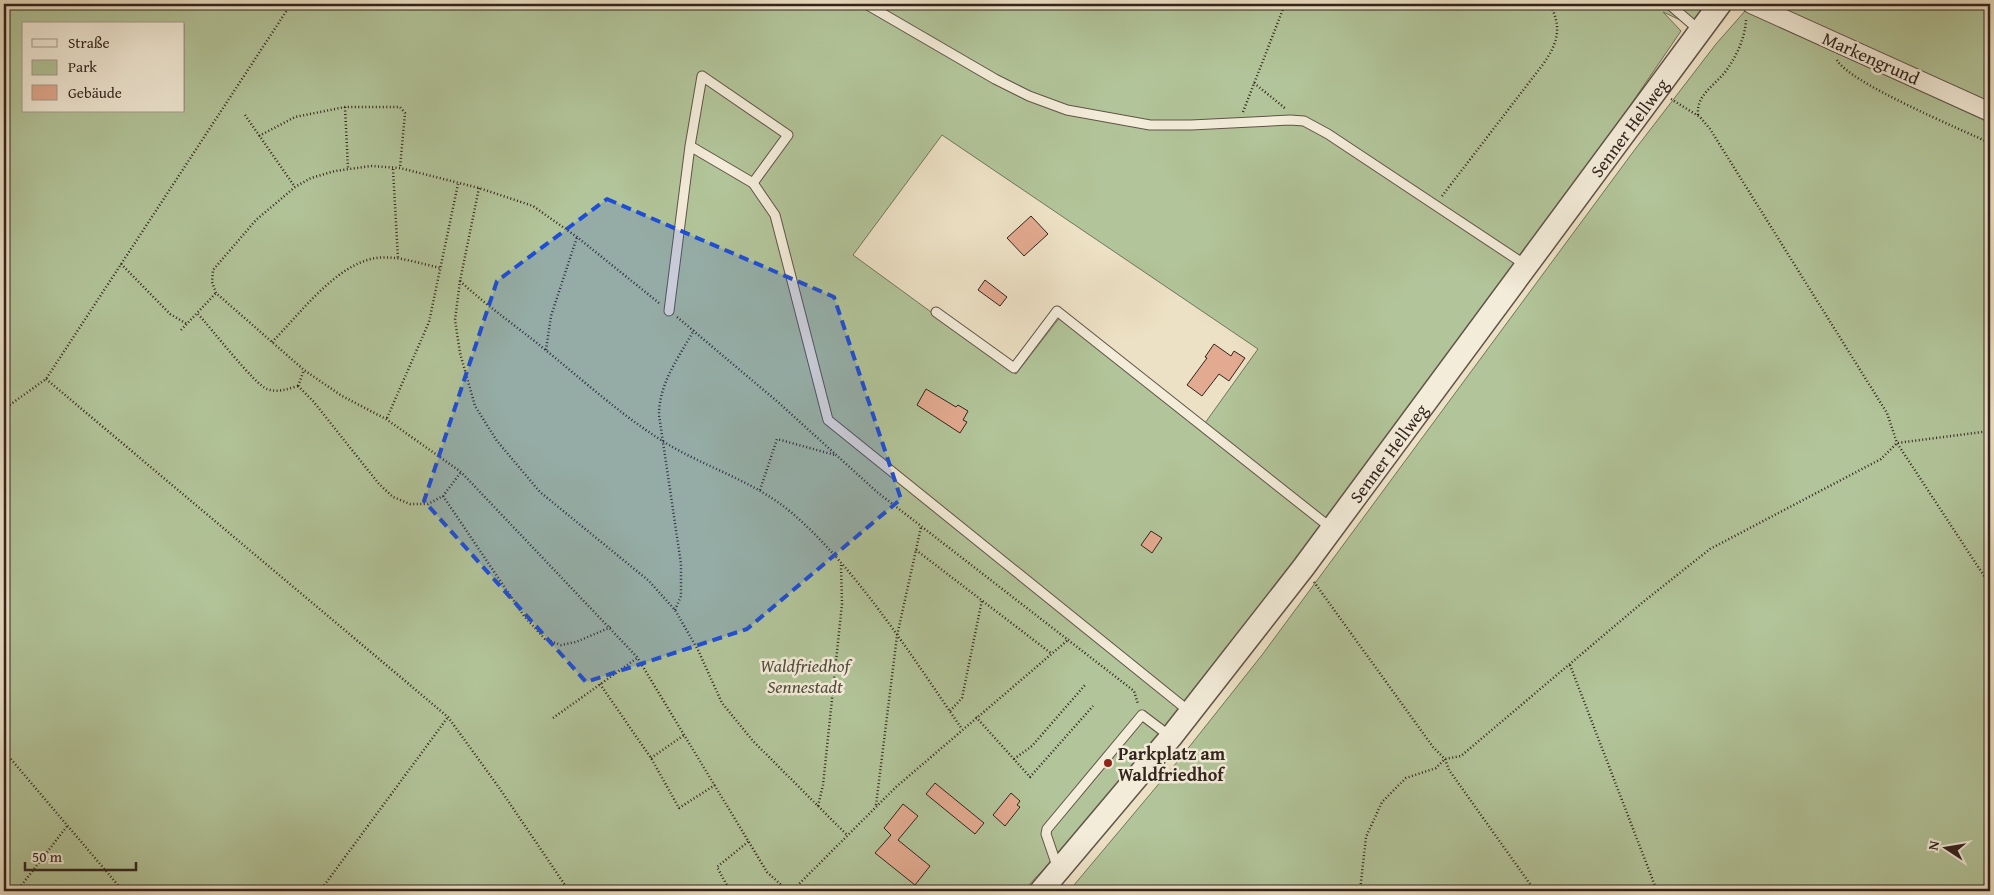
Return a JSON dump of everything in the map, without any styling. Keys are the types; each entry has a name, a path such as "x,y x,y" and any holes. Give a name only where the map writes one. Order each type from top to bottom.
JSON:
{"street":[{"name":"Senner Hellweg","path":"1041,891 1191,713 1303,568 1720,4"},
{"name":"Markengrund","path":"1749,11 1835,42 1990,112"}],"lane":[{"path":"866,4 1004,83 1029,96 1067,110 1150,125 1304,121 1328,134 1527,266"},
{"path":"1669,4 1701,32"},
{"path":"669,311 690,146 702,76 788,135 754,183"},
{"path":"690,146 754,183 775,215 828,420 853,443 1191,713"},
{"path":"936,312 1014,368 1057,311 1332,528"},
{"path":"1059,870 1046,834 1047,829 1142,715 1171,737"}],"path":[{"path":"4,409 46,379 291,4"},
{"path":"1238,123 1284,4"},
{"path":"1435,205 1556,45 1558,27 1550,4"},
{"path":"1698,116 1697,105 1709,88 1728,69 1746,34 1749,11"},
{"path":"1835,42 1836,58 1841,68 1852,76 1907,105 1990,143"},
{"path":"1254,84 1285,107 1290,120"},
{"path":"1660,86 1670,98 1698,116 1710,129 1887,413 1897,443 1990,585"},
{"path":"259,136 295,117 345,107 400,107 405,113 400,168"},
{"path":"345,107 348,168"},
{"path":"245,115 295,186"},
{"path":"788,891 768,872 637,657 611,628 461,472 386,419 342,396 304,370 216,293 212,282 213,270 256,220 295,186 310,178 348,168 371,166 400,168 478,188 533,206 577,237 694,330 779,403 877,492 1134,691 1142,715"},
{"path":"393,169 398,259"},
{"path":"386,419 429,322 458,184"},
{"path":"478,188 460,281 455,320 460,353 475,406 497,441 540,492 649,581 674,610 698,650 722,703 754,741 847,835"},
{"path":"546,350 552,316 577,237"},
{"path":"272,342 324,288 355,265 377,258 398,259 441,268"},
{"path":"121,264 170,314 187,324"},
{"path":"460,281 486,305 546,350 628,418 663,441 760,490 809,528 841,563 897,636 962,729"},
{"path":"181,330 216,293"},
{"path":"198,314 253,380 265,389 277,392 298,386"},
{"path":"674,610 681,596 681,564 659,415 659,399 664,385 694,330"},
{"path":"298,386 304,370"},
{"path":"46,379 448,717 500,789 568,891"},
{"path":"298,386 313,400 380,484 393,497 410,504 428,504 443,496 461,472"},
{"path":"1360,891 1366,838 1382,802 1406,778 1436,768 1445,759 1461,756 1643,602 1710,549 1881,459 1897,443 1990,431"},
{"path":"760,490 777,439 837,456"},
{"path":"443,496 524,616 545,639 561,645 611,628"},
{"path":"876,807 897,636 921,526"},
{"path":"916,550 1052,654"},
{"path":"818,806 841,613 841,563"},
{"path":"1303,568 1433,746 1445,759 1449,770 1535,891"},
{"path":"950,711 962,698 982,600"},
{"path":"792,891 876,807 962,729 1069,639"},
{"path":"553,718 637,657"},
{"path":"1570,665 1657,891"},
{"path":"600,684 651,758 679,808 715,785"},
{"path":"1014,759 1032,746 1085,685"},
{"path":"976,717 1030,777 1093,706"},
{"path":"320,891 448,717"},
{"path":"651,758 684,734"},
{"path":"4,751 123,891"},
{"path":"17,891 68,825"},
{"path":"730,891 717,867 749,841"}],"highlighted area":[{"path":"607,199 834,297 901,499 747,629 586,682 424,501 497,281"}],"green space":[{"name":"Waldfriedhof Sennestadt","path":"4,4 1709,4 1693,26 1663,12 1681,31 1586,170 1327,519 1205,423 1258,349 942,135 853,255 1016,374 1060,317 1323,525 1186,701 1062,850 1023,891 4,891"},
{"path":"1761,4 1990,4 1990,108"},
{"path":"1745,11 1990,123 1990,891 1069,891 1178,761 1262,655 1633,152 1716,44"}],"building":[{"path":"1031,216 1048,234 1024,256 1007,238"},
{"path":"985,280 1007,297 1000,306 978,290"},
{"path":"1214,344 1231,356 1234,351 1245,358 1229,381 1219,374 1202,396 1187,385 1207,358 1205,357"},
{"path":"926,389 956,407 958,405 968,411 963,420 967,422 960,433 917,405"},
{"path":"1151,531 1162,538 1152,553 1141,545"},
{"path":"935,783 984,823 975,834 926,794"},
{"path":"1011,793 1020,801 1017,805 1020,807 1005,826 993,815"},
{"path":"903,804 918,816 898,840 930,866 915,885 875,853 891,835 884,828"}],"place":[{"name":"Parkplatz am Waldfriedhof","path":"1108,763"}]}
